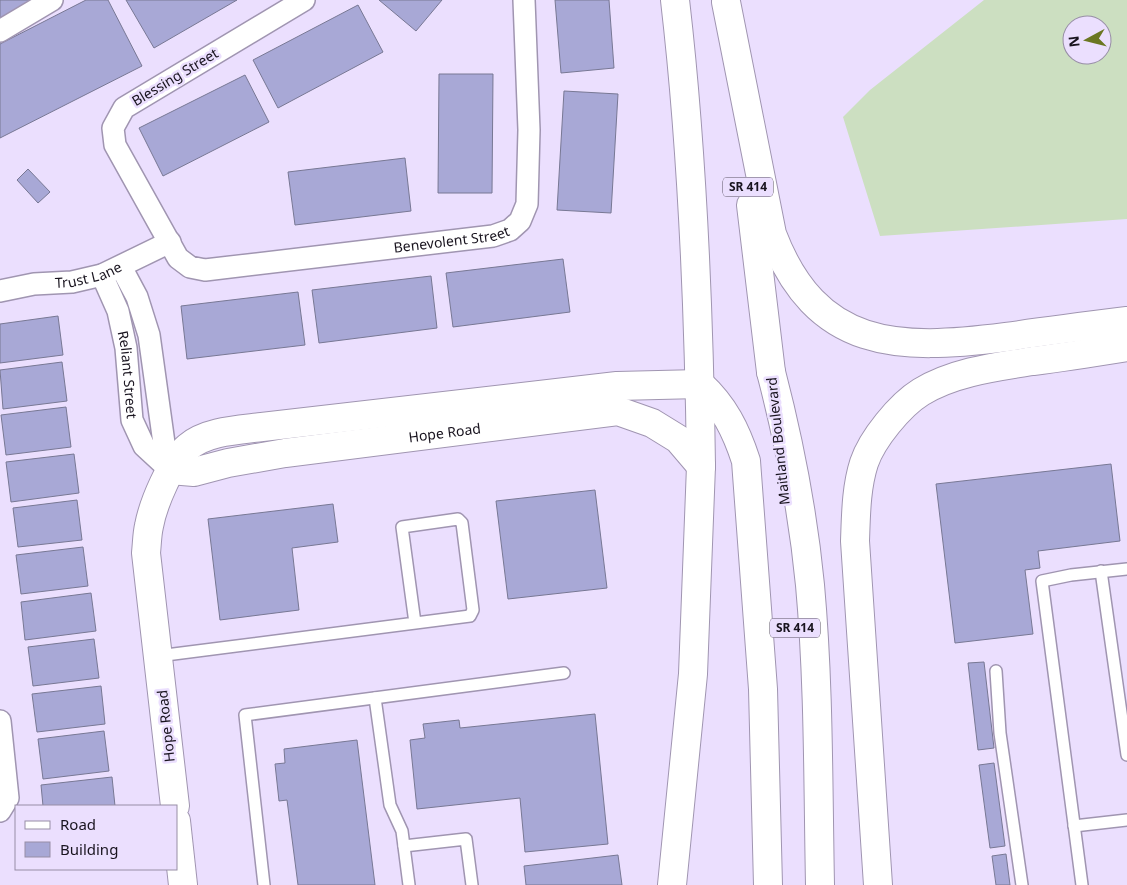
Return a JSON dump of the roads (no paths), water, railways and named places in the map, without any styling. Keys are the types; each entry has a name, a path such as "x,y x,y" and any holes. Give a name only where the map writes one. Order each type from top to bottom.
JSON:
{"main road":[{"path":"672,885 693,674 701,466 700,384 685,98 674,0"},
{"path":"726,1 772,234 783,263 806,297 836,321 870,336 907,343 950,344 1127,321"},
{"name":"Maitland Boulevard","path":"726,1 771,372 798,664 802,756 800,885"},
{"path":"878,885 855,541 856,500 865,462 876,438 895,416 920,393 952,378 986,368 1127,347"},
{"path":"771,372 788,442 810,583 814,650 820,885"},
{"path":"700,384 715,398 726,413 738,435 746,461 763,688 768,885"},
{"name":"Hope Road","path":"174,805 146,553 148,527 169,468 188,447 215,434 234,430 617,386 700,384"},
{"name":"Hope Road","path":"169,468 194,472 228,463 285,453 618,411 652,423 678,439 701,466"},
{"path":"178,840 183,885"}],"street":[{"path":"0,31 52,0"},
{"name":"Blessing Street","path":"170,242 115,145 114,128 124,108 304,0"},
{"name":"Benevolent Street","path":"170,242 178,258 190,267 205,270 493,236 510,230 520,221 527,204 529,130 524,0"},
{"name":"Trust Lane","path":"0,291 34,284 72,282 111,271 170,242"},
{"name":"Reliant Street","path":"111,271 137,298 149,335 169,468"},
{"name":"Reliant Street","path":"111,271 126,348 132,420 144,446 169,468"},
{"path":"0,721 8,798 0,811"}],"lane":[{"path":"158,656 470,616 473,614 462,523 458,519 402,527 415,623"},
{"path":"1082,885 1042,581 1101,571 1127,570"},
{"path":"1101,571 1127,755"},
{"path":"996,671 1000,733 1022,885"},
{"path":"264,885 245,715 564,673"},
{"path":"375,698 390,805 402,831 409,885"},
{"path":"1074,826 1127,820"},
{"path":"404,846 466,839 472,885"}]}
